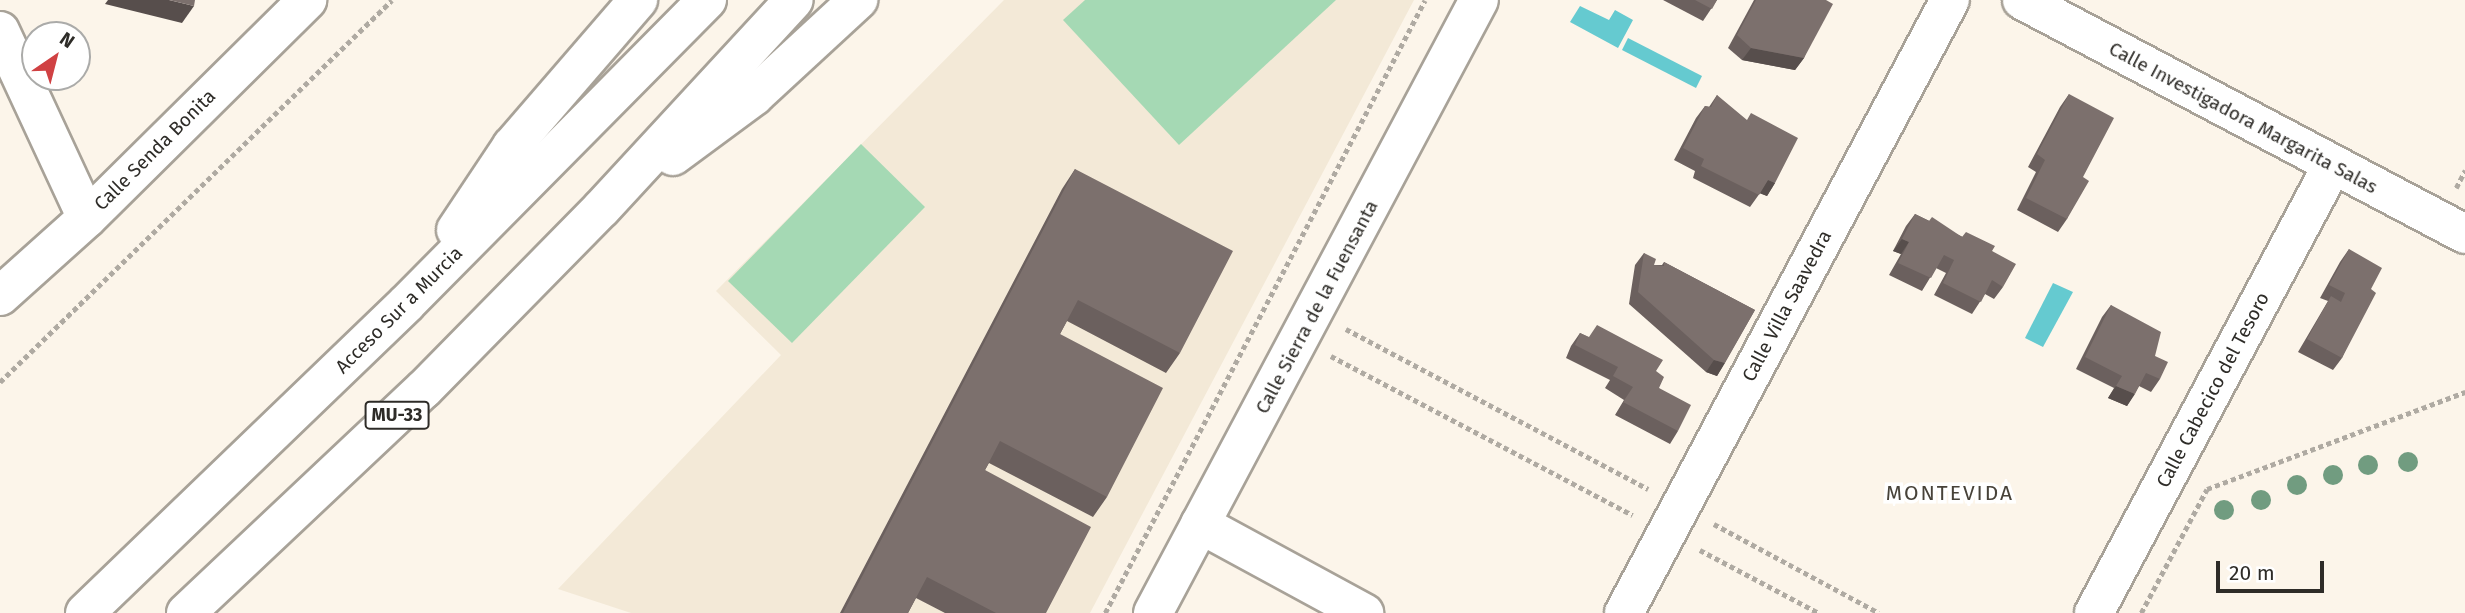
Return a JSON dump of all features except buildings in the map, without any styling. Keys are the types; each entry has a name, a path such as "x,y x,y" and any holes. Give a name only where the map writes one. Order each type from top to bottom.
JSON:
{"main road":[{"name":"Calle Senda Bonita","path":"0,296 87,218 307,0"},
{"path":"406,304 512,146 638,0"},
{"name":"Acceso Sur a Murcia","path":"85,613 406,304 707,0"},
{"name":"MU-33","path":"186,613 424,389 601,209 794,0"},
{"path":"601,209 754,96 858,0"},
{"name":"Calle Sierra de la Fuensanta","path":"1153,613 1479,0"},
{"name":"Calle Villa Saavedra","path":"1624,613 1950,0"},
{"name":"Calle Investigadora Margarita Salas","path":"2022,0 2465,234"},
{"path":"0,31 87,218"},
{"name":"Calle Cabecico del Tesoro","path":"2094,613 2332,166"},
{"path":"1200,524 1364,613"}],"path":[{"path":"0,382 392,0"},
{"path":"1105,613 1425,0"},
{"path":"1259,317 1307,326 1674,520 1879,613"},
{"path":"1307,326 1674,520 1819,613"},
{"path":"2141,613 2207,489 2465,392"}],"shaded area":[{"path":"1004,0 1414,0 1090,613 631,613 558,589 781,355 716,291"}],"green space":[{"path":"1085,0 1336,0 1179,145 1063,20"},
{"path":"861,144 925,207 792,343 728,281"}],"water":[{"path":"1580,6 1609,20 1615,10 1633,20 1618,48 1570,22"},
{"path":"1628,38 1702,76 1696,88 1622,50"},
{"path":"2053,283 2073,292 2043,347 2025,338"}],"district":[{"name":"MONTEVIDA","path":"1950,493"}]}
